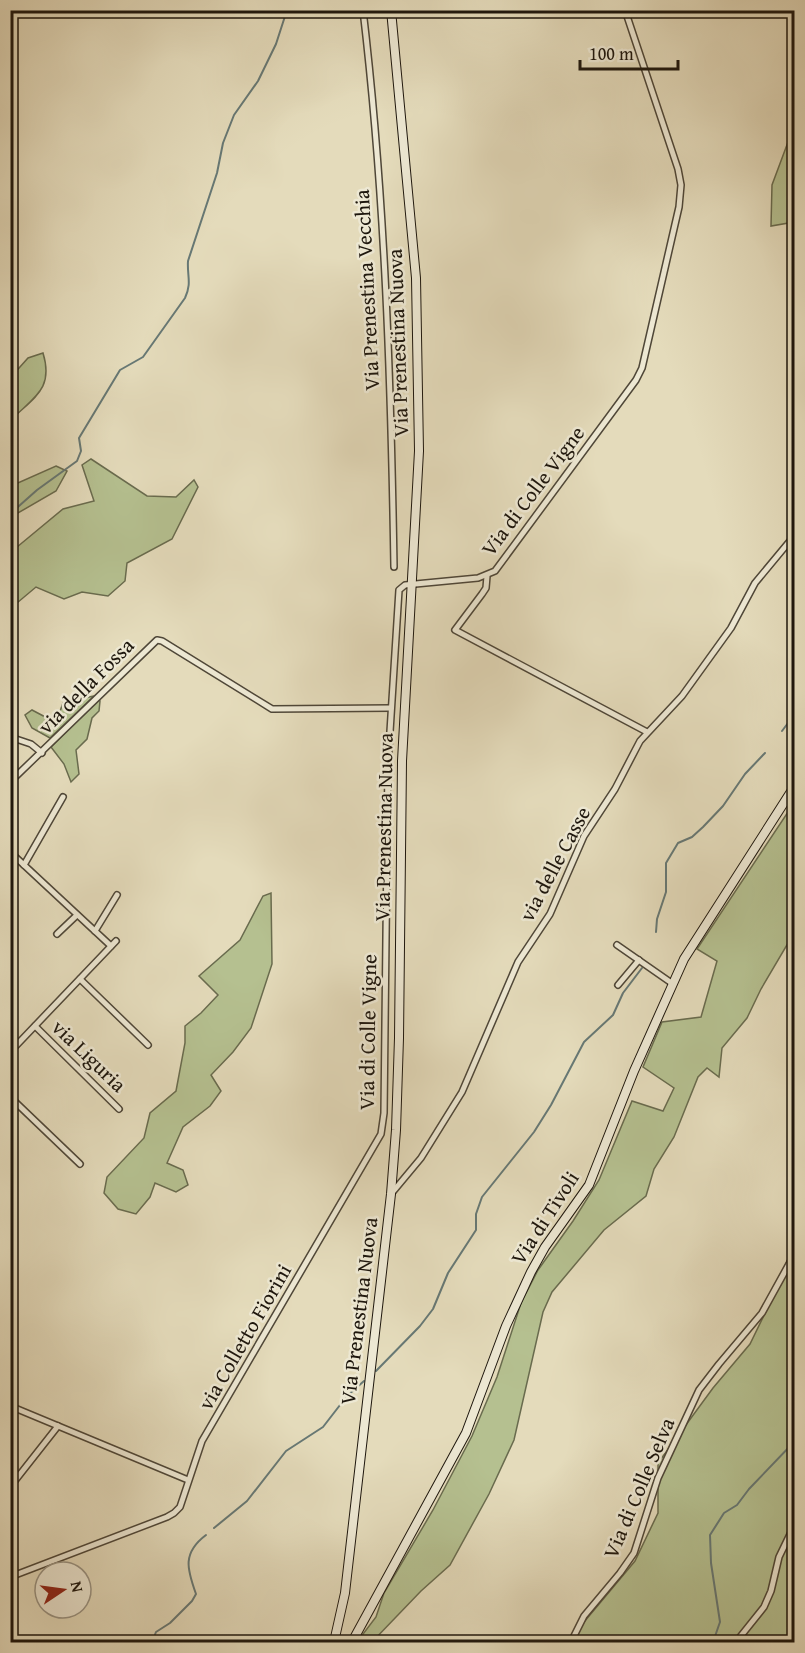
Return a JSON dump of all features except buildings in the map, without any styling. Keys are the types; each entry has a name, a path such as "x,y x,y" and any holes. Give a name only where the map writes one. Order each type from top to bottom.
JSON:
{"main road":[{"name":"Via Prenestina Nuova","path":"334,1642 345,1593 391,1194 396,1130 402,761 419,450 417,296 391,10"},
{"name":"Via di Tivoli","path":"352,1642 466,1432 506,1326 531,1272 548,1243 580,1201 591,1181 632,1077 692,945 795,787"}],"street":[{"name":"Via Prenestina Vecchia","path":"363,10 384,259 393,467 394,567"},
{"name":"Via di Colle Vigne","path":"336,1213 376,1145 383,1124 388,764 399,590 403,586 487,576 499,567 636,380 647,353 679,207 681,185 678,169 625,10"},
{"name":"via delle Casse","path":"391,1194 421,1158 462,1092 518,962 550,914 585,833 615,789 635,750 647,732 672,709 682,696 734,623 755,583 795,536"},
{"path":"487,576 486,588 455,630 647,732"},
{"name":"via della Fossa","path":"10,782 158,640 164,641 272,709 391,708"},
{"path":"10,737 31,744 42,753"},
{"path":"24,865 63,797"},
{"path":"10,852 111,946"},
{"path":"95,931 117,895"},
{"path":"57,934 77,915"},
{"path":"10,1052 116,941"},
{"path":"617,945 673,984"},
{"path":"618,985 639,960"},
{"path":"80,979 148,1045"},
{"name":"via Liguria","path":"35,1026 119,1109"},
{"path":"10,1097 80,1164"},
{"name":"via Colletto Fiorini","path":"10,1577 172,1515 180,1507 202,1441 336,1213"},
{"name":"Via di Colle Selva","path":"572,1642 584,1616 632,1556 658,1478 699,1390 762,1313 795,1256"},
{"path":"10,1406 188,1480"},
{"path":"10,1488 58,1426"},
{"path":"736,1642 764,1607 771,1591 779,1557 795,1526"}],"green space":[{"path":"794,126 794,222 771,226 772,185"},
{"path":"43,353 46,365 44,384 34,398 11,420 11,377 28,358"},
{"path":"91,459 147,496 176,497 194,480 198,487 172,539 127,563 125,581 108,596 82,592 64,599 36,587 11,608 11,552 63,509 94,501 82,465"},
{"path":"56,466 67,471 56,491 11,517 11,486"},
{"path":"94,696 50,738 32,728 25,715 32,710 51,720 59,714 63,703 73,706 84,698"},
{"path":"98,700 100,701 99,711 92,718 87,739 76,750 79,774 71,782 64,764 51,747"},
{"path":"794,803 794,933 747,1018 722,1048 719,1077 707,1068 698,1077 674,1137 654,1169 646,1196 604,1230 552,1292 543,1312 514,1440 489,1494 450,1565 421,1591 372,1642 357,1642 376,1617 384,1593 433,1510 472,1436 497,1377 521,1303 538,1270 599,1180 632,1101 663,1111 674,1088 643,1067 662,1022 701,1017 717,961 697,949"},
{"path":"271,893 272,964 251,1028 233,1052 211,1075 221,1091 210,1106 183,1127 167,1163 183,1170 188,1185 176,1192 155,1183 150,1197 136,1214 118,1209 104,1193 107,1177 144,1138 150,1113 176,1091 185,1043 185,1026 218,995 199,976 240,940 263,896"},
{"path":"794,1244 794,1642 570,1642 574,1634 635,1561 658,1513 658,1463 713,1388 750,1344 771,1301"}],"waterway":[{"path":"10,514 37,490 77,461 81,451 79,438 120,370 143,357 185,298 189,284 188,261 217,173 223,143 234,115 258,81 276,44 287,10"},
{"path":"782,731 794,715"},
{"path":"656,932 657,919 666,892 666,863 678,843 692,837 703,827 723,806 745,774 765,753"},
{"path":"376,1371 420,1326 433,1309 448,1273 476,1230 476,1214 482,1197 534,1132 584,1042 613,1015 623,993 642,968"},
{"path":"214,1528 247,1501 286,1451 323,1427 347,1396 364,1381"},
{"path":"713,1642 720,1622 711,1563 710,1535 724,1513 737,1505 749,1489 794,1442"},
{"path":"152,1642 156,1632 170,1623 196,1594 190,1577 190,1555 193,1548 206,1535"}]}
